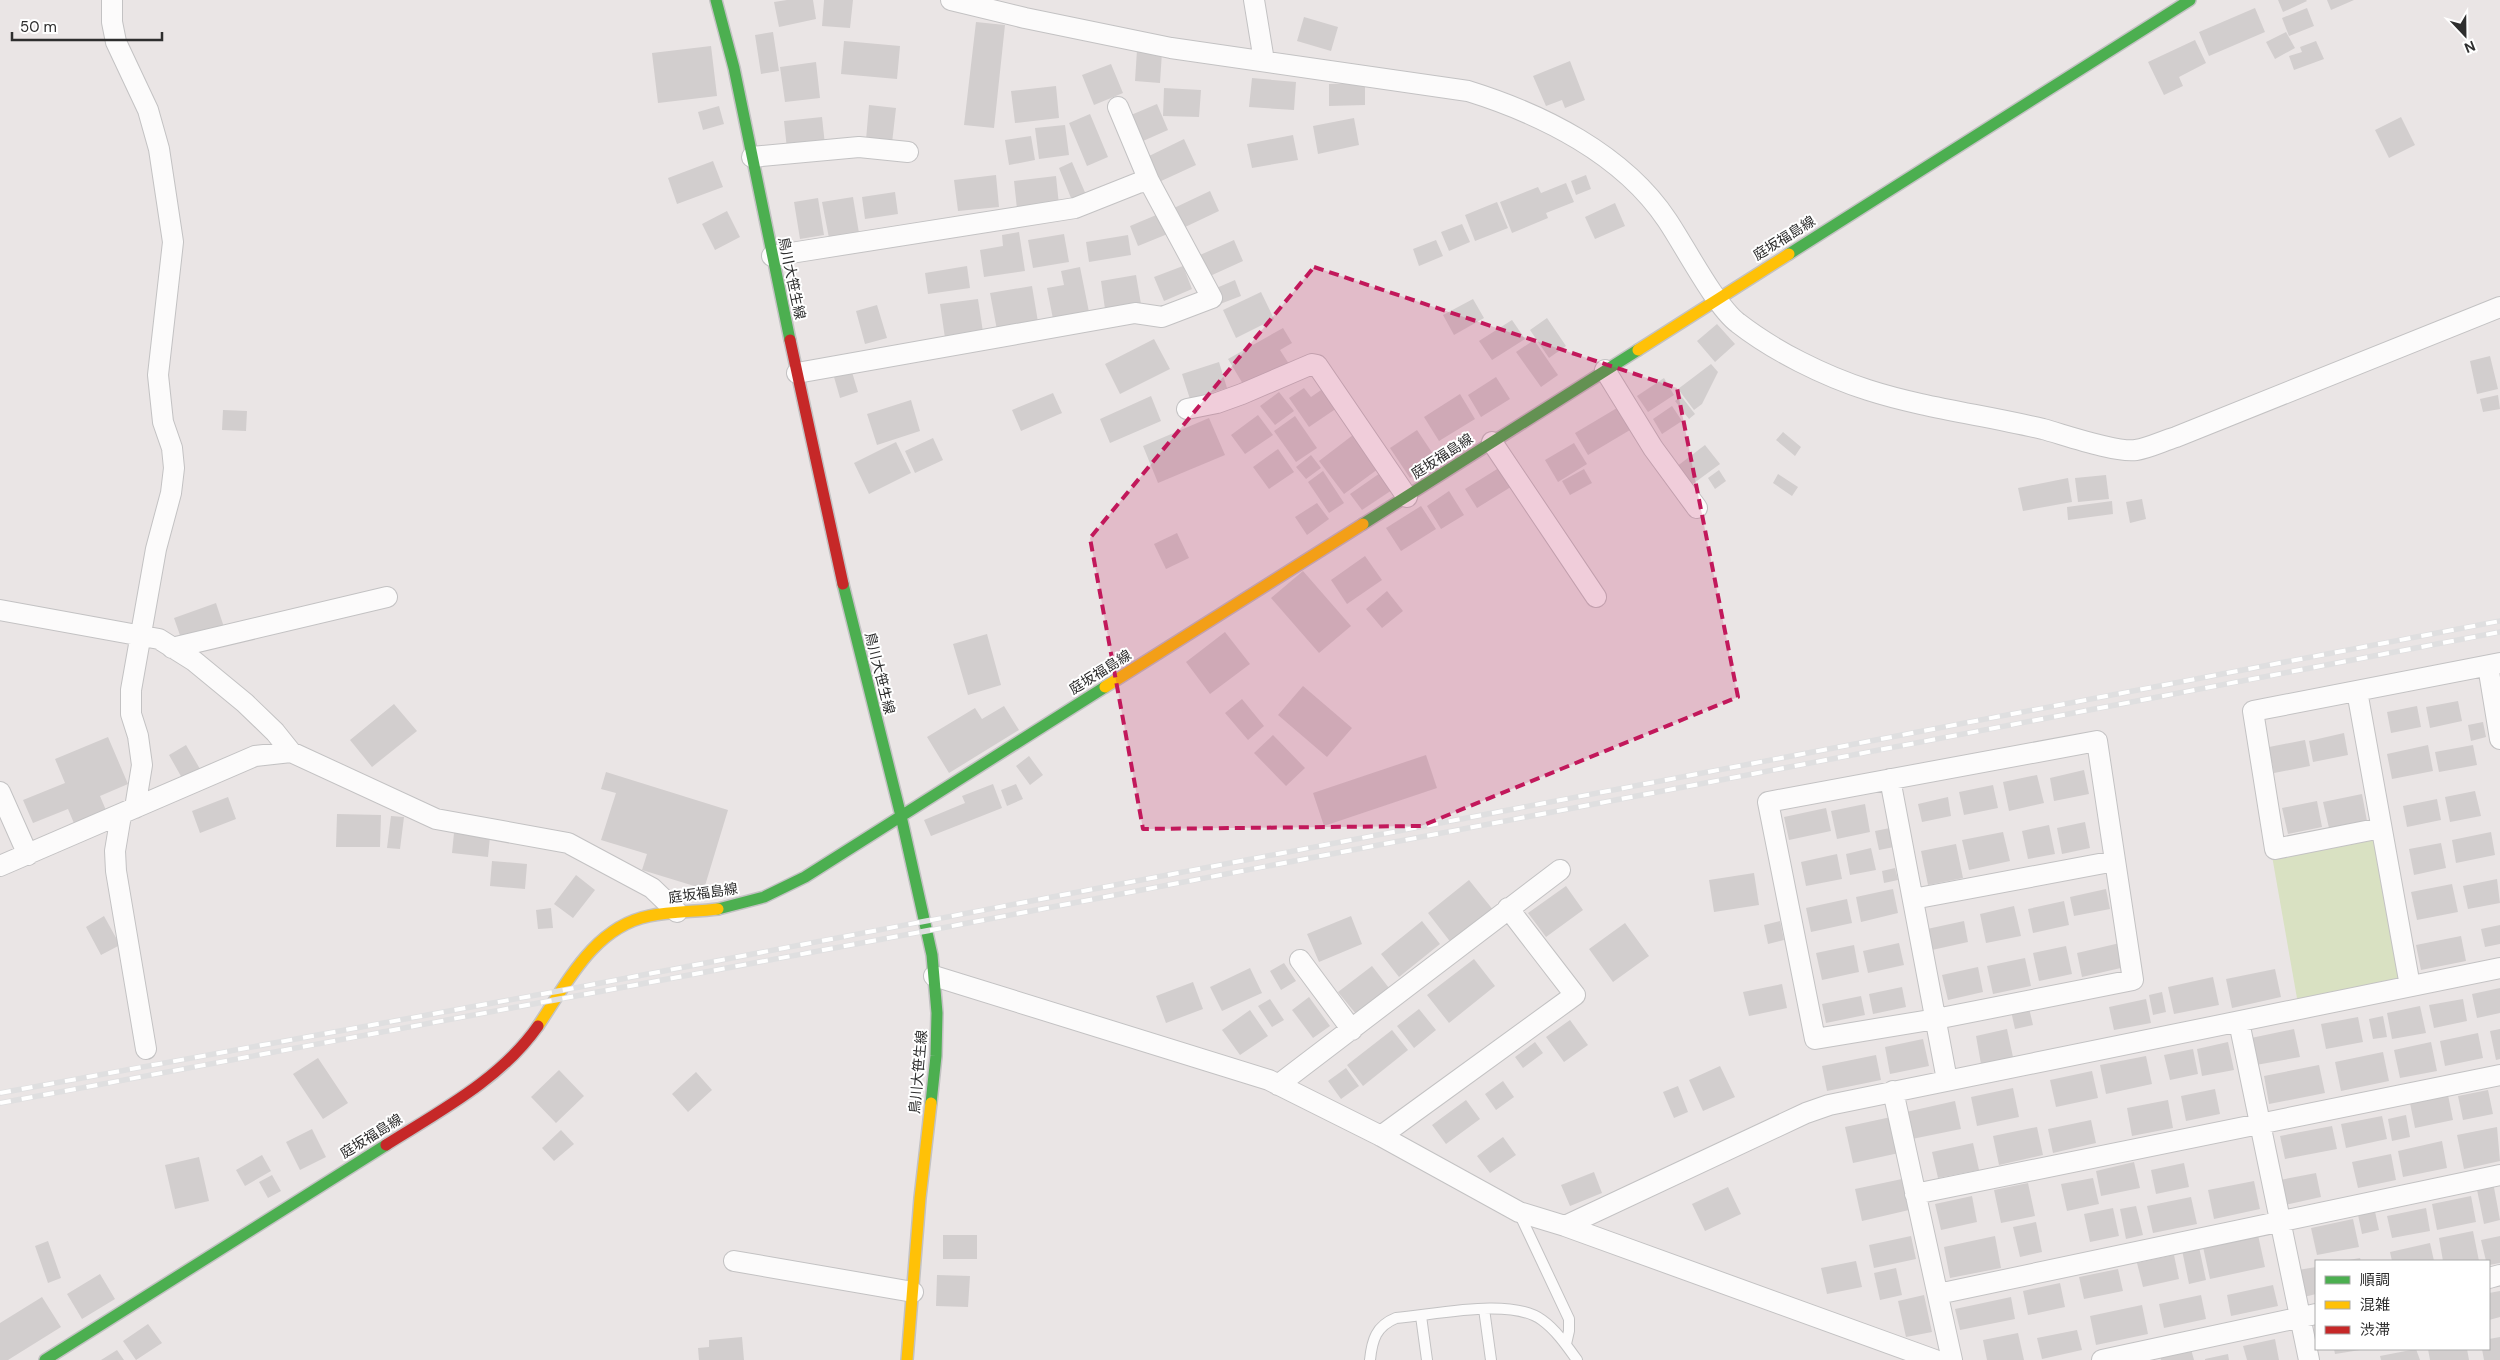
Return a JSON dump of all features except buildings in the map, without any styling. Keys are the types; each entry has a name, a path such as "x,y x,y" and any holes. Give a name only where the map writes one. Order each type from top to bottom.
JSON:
{"main road":[{"name":"鳥川大笹生線","path":"716,0 734,68 772,256 847,602 901,816 932,955 936,1056 908,1360"},
{"name":"庭坂福島線","path":"45,1360 458,1100 492,1074 527,1041 596,946 618,927 633,920 677,912 740,905 769,896 801,881 1717,298 2190,0"}],"street":[{"path":"112,0 116,42 148,110 159,149 173,242 158,375 164,422 172,448 174,468 171,493 156,549 130,690 131,714 138,736 142,765 115,851 116,871 146,1049"},
{"path":"951,0 1025,18 1171,48 1468,91 1504,102 1557,128 1606,157 1638,184 1666,218 1717,298 1736,322 1802,362 1860,387 2115,448 2135,451 2185,433 2500,307"},
{"path":"1254,0 1264,62"},
{"path":"797,373 1135,313 1162,317 1212,298 1149,181 1118,107"},
{"path":"752,157 859,147 908,152"},
{"path":"772,256 1075,208 1138,183 1149,181"},
{"path":"1186,409 1217,403 1312,364 1317,365 1407,496"},
{"path":"1605,370 1653,448 1697,508"},
{"path":"1492,442 1596,597"},
{"path":"172,648 387,597"},
{"path":"0,610 159,639 194,661 245,703 275,732 291,752 436,819 568,842 616,866 652,888 677,912"},
{"path":"2381,828 2275,849 2254,712 2494,665 2500,739"},
{"path":"2357,691 2410,986"},
{"path":"2097,741 2133,980 1815,1039 1768,802 1890,779 2097,741"},
{"path":"0,866 255,756 291,752"},
{"path":"1890,779 1936,1018 1946,1080"},
{"path":"0,792 28,855"},
{"path":"1913,899 2115,860"},
{"path":"1278,1085 1560,870"},
{"path":"1381,1136 1575,995 1508,908"},
{"path":"1300,960 1352,1030"},
{"path":"1565,1226 1806,1113 1829,1105 2500,968"},
{"path":"934,976 1278,1085 1381,1136 1519,1212 1565,1226 1935,1360"},
{"path":"2239,1022 2280,1222 2308,1315 2309,1360"},
{"path":"1915,1194 2500,1075"},
{"path":"1893,1091 1952,1360"},
{"path":"1938,1294 2500,1175"},
{"path":"734,1261 913,1292"},
{"path":"2102,1360 2308,1315"}],"lane":[{"path":"1519,1212 1569,1319 1566,1344"},
{"path":"1484,1309 1491,1360"},
{"path":"1370,1360 1374,1334 1386,1322 1396,1318 1484,1309 1518,1309 1542,1320 1566,1344 1577,1360"},
{"path":"1421,1316 1427,1360"}],"highlighted area":[{"path":"1314,267 1677,388 1738,697 1421,826 1143,829 1090,538"}],"green space":[{"path":"2377,835 2403,982 2298,1004 2272,856"}],"railway":[{"path":"0,1093 564,990 2500,621"},
{"path":"0,1103 926,931 2500,632"}],"traffic: fast":[{"path":"716,0 734,68 790,340"},
{"path":"1789,254 2190,0"},
{"path":"1363,524 1638,350"},
{"path":"843,584 901,816 932,955 937,1013 936,1056 931,1103"},
{"path":"718,909 764,897 805,877 1105,687"},
{"path":"45,1360 386,1145"}],"traffic: slow":[{"path":"1638,350 1789,254"},
{"path":"1105,687 1363,524"},
{"path":"538,1026 571,975 597,944 613,932 630,922 649,916 718,909"},
{"path":"907,1360 920,1198 931,1103"}],"traffic: jam":[{"path":"790,340 843,584"},
{"path":"386,1145 468,1093 488,1078 523,1045 538,1026"}]}
